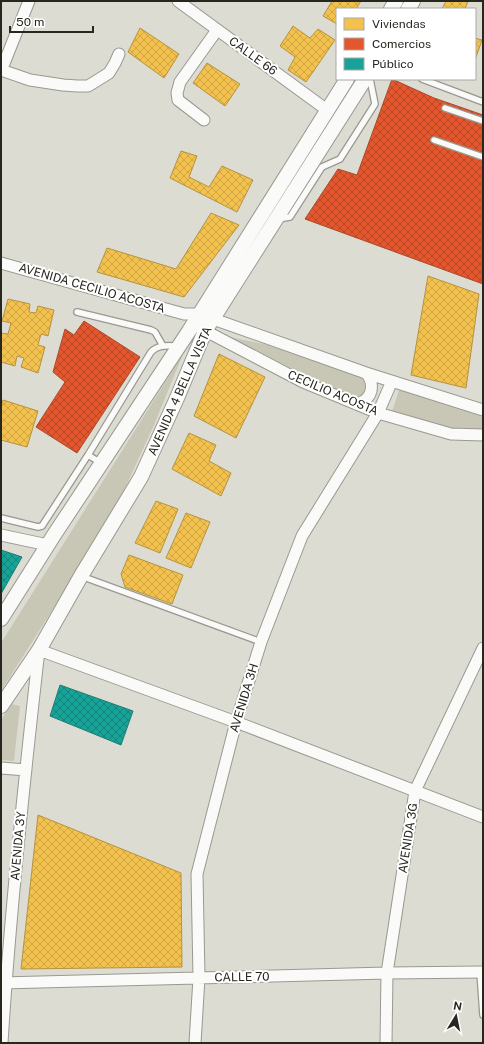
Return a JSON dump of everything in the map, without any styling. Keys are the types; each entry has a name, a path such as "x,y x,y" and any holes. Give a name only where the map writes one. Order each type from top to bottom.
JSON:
{"street":[{"path":"29,1 5,49 1,71 30,80 63,85 88,86 109,73 119,54"},
{"name":"CALLE 66","path":"178,1 327,110"},
{"path":"204,120 178,100 177,93 180,82 217,30"},
{"name":"AVENIDA 4 BELLA VISTA","path":"1,706 39,650 81,576 141,477 177,398 199,320 346,80"},
{"name":"AVENIDA 4 BELLA VISTA","path":"1,619 101,463 179,346 276,220 364,80"},
{"name":"AVENIDA CECILIO ACOSTA","path":"1,263 199,320"},
{"path":"199,320 483,410"},
{"name":"CECILIO ACOSTA","path":"199,320 303,382 378,413 451,434 483,435"},
{"path":"356,404 364,401 370,395 372,385 366,372"},
{"name":"AVENIDA 3H","path":"195,1043 199,978 197,874 236,722 262,642 302,536 378,413 392,381"},
{"path":"1,535 48,545"},
{"name":"AVENIDA 3G","path":"386,1043 387,973 415,791 483,648"},
{"path":"39,650 236,722 483,817"},
{"name":"AVENIDA 3Y","path":"2,1043 3,982 39,650"},
{"path":"1,768 26,770"},
{"name":"CALLE 70","path":"3,982 482,972"}],"lane":[{"path":"276,220 290,217 322,167 340,159 375,104 370,80"},
{"path":"425,80 483,102"},
{"path":"445,108 483,121"},
{"path":"434,140 483,157"},
{"path":"77,312 151,330 155,332 163,346"},
{"path":"1,518 38,527 42,526 88,455 151,352 156,348 163,346 179,346"},
{"path":"88,455 101,463"},
{"path":"81,576 262,642"},
{"path":"482,972 483,1015"}],"shaded area":[{"path":"229,337 264,344 362,376 368,387 365,395 355,400"},
{"path":"183,354 154,425 120,499 84,560 1,691 1,643"},
{"path":"399,390 483,417 483,431 452,429 392,412"},
{"path":"11,704 20,706 14,761 1,760 1,720"}],"building: Viviendas":[{"path":"332,1 361,1 357,8 336,8 336,23 323,16"},
{"path":"446,1 468,1 465,8 442,8"},
{"path":"293,26 310,38 318,29 335,40 306,82 288,70 295,57 280,46"},
{"path":"140,28 179,54 164,78 128,52"},
{"path":"476,38 482,40 476,57"},
{"path":"207,63 240,84 225,106 193,83"},
{"path":"181,151 197,156 189,177 209,187 222,166 253,180 237,212 170,178"},
{"path":"211,213 239,225 184,297 97,272 107,248 176,269"},
{"path":"428,276 479,294 466,388 411,375"},
{"path":"8,299 30,304 29,312 36,313 38,306 54,310 48,336 41,334 38,345 45,347 38,373 21,367 24,358 17,356 15,366 1,362 1,333 8,334 11,323 2,321"},
{"path":"219,354 265,377 236,438 194,416"},
{"path":"3,400 38,411 27,447 1,440 1,407"},
{"path":"189,433 216,445 209,461 231,473 221,496 172,469"},
{"path":"156,501 178,509 160,553 135,543"},
{"path":"186,513 210,522 191,568 166,558"},
{"path":"129,555 183,575 172,604 125,587 121,574"},
{"path":"38,815 181,873 182,967 21,969"}],"building: Comercios":[{"path":"392,80 434,98 483,115 483,284 305,219 338,169 357,175"},
{"path":"84,321 140,357 77,453 36,427 65,382 53,372 65,329 74,335"}],"building: Público":[{"path":"1,550 22,557 1,594"},
{"path":"60,685 133,711 121,745 50,716"}]}
